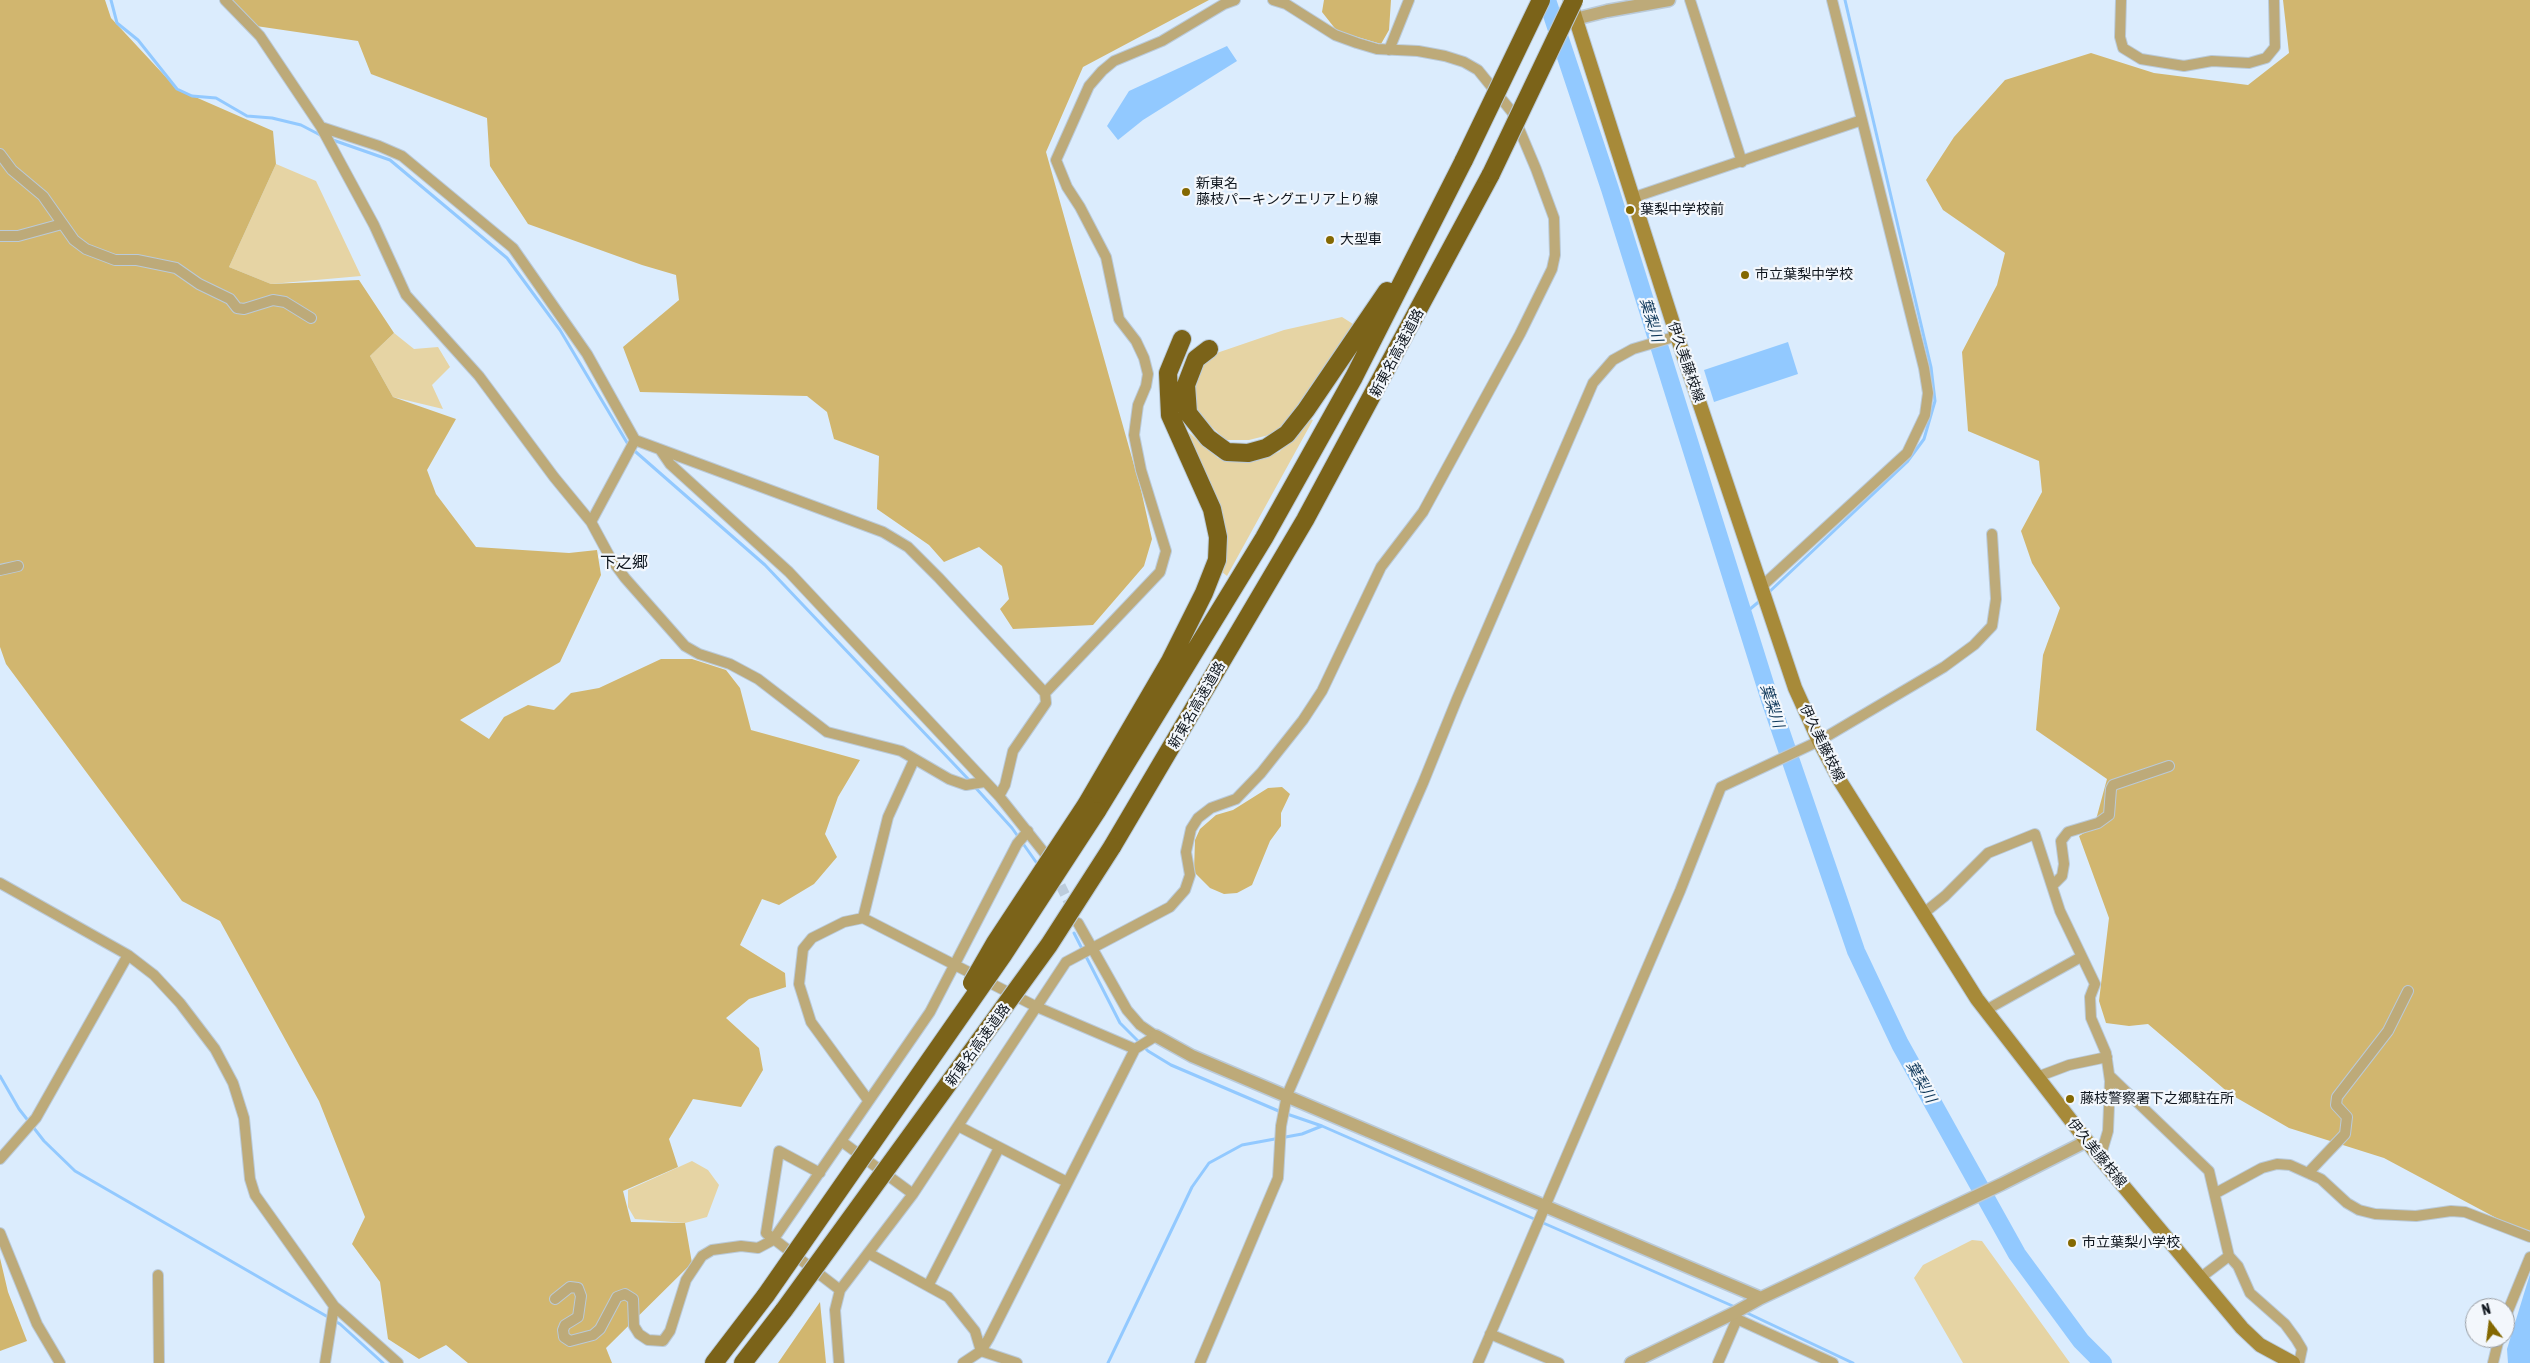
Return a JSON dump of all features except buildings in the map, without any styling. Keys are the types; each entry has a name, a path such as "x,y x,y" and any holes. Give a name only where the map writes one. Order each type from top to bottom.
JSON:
{"highway":[{"name":"新東名高速道路","path":"714,1363 766,1295 1004,955 1091,808 1264,538 1354,377 1464,160 1541,0"},
{"name":"新東名高速道路","path":"742,1363 784,1310 1038,961 1112,847 1305,520 1491,174 1574,0"},
{"path":"1209,350 1196,359 1186,385 1188,413 1208,438 1227,452 1248,453 1266,448 1287,434 1306,410 1424,237"},
{"path":"1091,808 1170,661 1204,593 1217,560 1218,537 1212,508 1170,415 1168,373 1182,339"}],"main road":[{"name":"伊久美藤枝線","path":"1570,0 1677,336 1814,743 1986,1010 2037,1077 2100,1158 2242,1328 2260,1345 2293,1363"}],"street":[{"path":"225,0 260,36 321,127 374,225 406,296 479,376 590,522 620,572 685,646 699,654 730,664 758,679 827,732 900,751 949,779 966,785 984,782"},
{"path":"1045,693 1160,572 1166,551 1141,470 1134,435 1137,410 1146,386 1148,374 1144,358 1136,341 1119,319 1106,258 1080,207 1067,188 1056,160 1089,86 1102,71 1114,61 1162,42 1224,4 1235,0"},
{"path":"839,1363 835,1310 840,1290 913,1194 960,1127 1066,962 1177,902 1185,890 1190,875 1186,852 1191,829 1198,818 1211,808 1236,800 1261,773 1303,720 1322,690 1381,567 1423,512 1520,334 1552,269 1555,255 1554,218 1527,144 1512,112 1493,86 1478,70 1464,62 1418,51 1377,49 1336,35 1286,4 1273,0"},
{"path":"1389,50 1409,0"},
{"path":"1575,19 1610,5 1669,0"},
{"path":"1690,0 1742,162"},
{"path":"1761,587 1907,453 1925,414 1928,393 1924,368 1832,0"},
{"path":"2120,0 2120,37 2123,48 2141,59 2184,66 2212,61 2249,63 2266,58 2275,47 2274,0"},
{"path":"1632,198 1862,120"},
{"path":"321,127 379,146 402,156 513,248 587,354 635,440 854,520 883,532 908,547 1045,693 1046,703 1013,751 1005,785 999,796"},
{"path":"0,154 12,170 44,196 74,240 104,258 136,260 176,268 200,284 230,299 237,308 244,309 274,300 285,302 311,318"},
{"path":"0,236 18,236 62,224"},
{"path":"1200,1363 1278,1178 1281,1126 1287,1095 1420,791 1593,383 1613,360 1633,349 1677,336"},
{"path":"590,522 635,440"},
{"path":"661,450 670,464 789,572 999,796 1046,855"},
{"path":"1478,1363 1544,1204 1680,891 1721,787 1814,743 1944,668 1974,645 1992,626 1996,599 1992,534"},
{"path":"0,570 18,566"},
{"path":"863,918 888,817 914,760"},
{"path":"2052,886 2062,876 2064,864 2061,842 2068,832 2098,823 2109,815 2113,785 2169,766"},
{"path":"554,1299 570,1287 578,1288 582,1296 578,1317 565,1325 563,1330 564,1337 570,1342 593,1335 600,1329 617,1297 625,1294 633,1299 634,1326 639,1334 648,1340 663,1341 670,1331 686,1280 702,1256 712,1250 741,1246 758,1248 772,1240 930,1012 1017,844 1028,831"},
{"path":"1924,913 1945,896 1988,854 2035,834 2060,910 2095,984 2090,997 2091,1018 2107,1057 2110,1076 2108,1131 2100,1158"},
{"path":"0,883 128,955 154,975 180,1003 215,1050 233,1083 244,1118 250,1179 255,1194 334,1309 398,1363"},
{"path":"868,1100 811,1022 800,984 803,949 812,938 844,922 863,918 1038,1007 1135,1049"},
{"path":"1078,923 1127,1010 1140,1025 1192,1056 1544,1204 1761,1298"},
{"path":"0,1159 36,1118 128,955"},
{"path":"1986,1010 2081,957"},
{"path":"2308,1173 2345,1134 2347,1117 2336,1105 2337,1097 2388,1031 2408,991"},
{"path":"963,1363 981,1351 1135,1049 1156,1036"},
{"path":"2037,1077 2069,1065 2107,1057"},
{"path":"2110,1076 2209,1171 2216,1193 2229,1256 2238,1266 2250,1293 2285,1324 2296,1339 2302,1349 2299,1363"},
{"path":"960,1127 1067,1182"},
{"path":"841,1141 913,1194"},
{"path":"1631,1363 1736,1316 1761,1298 2002,1184 2087,1141"},
{"path":"928,1286 999,1148"},
{"path":"820,1173 779,1151 766,1233 772,1240 840,1290"},
{"path":"2216,1193 2262,1168 2277,1164 2290,1165 2321,1178 2347,1203 2359,1210 2375,1214 2416,1216 2451,1211 2465,1212 2530,1238"},
{"path":"0,1233 38,1324 60,1363"},
{"path":"868,1253 948,1297 975,1331 981,1351"},
{"path":"2200,1278 2229,1256"},
{"path":"2513,1298 2530,1257"},
{"path":"158,1275 159,1363"},
{"path":"325,1363 334,1309"},
{"path":"1718,1363 1736,1316"},
{"path":"1736,1316 1833,1363"},
{"path":"1490,1334 1559,1363"},
{"path":"2493,1363 2497,1348"},
{"path":"981,1351 1017,1363"}],"shaded area":[{"path":"0,0 105,0 111,18 177,89 273,131 276,164 229,267 271,284 359,280 394,333 370,356 393,397 456,419 427,470 436,494 476,547 569,553 597,550 601,575 560,662 460,720 489,739 504,717 528,705 554,710 571,693 599,688 661,659 692,659 726,670 740,688 751,730 860,760 838,797 825,834 837,857 814,884 779,905 762,899 740,945 785,973 786,987 749,999 726,1018 759,1048 763,1070 741,1107 693,1099 669,1139 678,1167 623,1191 631,1222 685,1223 692,1263 606,1348 612,1363 468,1363 446,1345 419,1359 388,1339 380,1282 352,1244 365,1217 319,1101 220,921 182,901 6,664 0,647"},
{"path":"229,0 1209,0 1083,67 1046,152 1141,490 1152,539 1144,566 1093,625 1013,629 1000,609 1009,599 1002,566 979,547 944,562 929,545 877,509 879,456 834,439 827,412 807,396 640,392 623,347 679,300 676,275 642,265 528,224 490,166 487,118 371,74 358,41 256,26"},
{"path":"1324,0 1391,0 1389,30 1381,44 1337,31 1322,12"},
{"path":"2283,0 2530,0 2530,1236 2384,1158 2289,1128 2230,1094 2148,1024 2129,1026 2106,1023 2099,1001 2109,918 2079,836 2094,827 2107,779 2036,730 2043,655 2060,608 2032,563 2021,531 2042,492 2039,461 1968,431 1962,352 1997,285 2005,253 1943,210 1926,180 1954,137 2005,80 2091,53 2154,73 2248,85 2289,53"},
{"path":"276,164 316,181 361,276 271,284 229,267"},
{"path":"1342,317 1353,324 1290,419 1273,434 1249,440 1226,440 1195,412 1194,386 1208,356 1284,330"},
{"path":"394,333 414,349 438,347 450,367 432,385 443,409 393,397 370,356"},
{"path":"1310,419 1313,420 1227,576 1222,572 1225,526 1220,507 1185,429 1218,458 1244,461 1279,452"},
{"path":"1282,787 1290,794 1281,813 1281,826 1270,841 1252,885 1237,893 1224,894 1210,888 1194,872 1195,840 1200,829 1216,815 1233,810 1268,788"},
{"path":"692,1161 708,1170 719,1185 707,1217 685,1223 635,1219 628,1207 628,1190"},
{"path":"1972,1240 1982,1241 2070,1363 1963,1363 1914,1278 1923,1265"},
{"path":"0,1258 8,1292 27,1341 0,1351"},
{"path":"820,1302 826,1363 778,1363"}],"water":[{"path":"1227,46 1237,61 1143,120 1118,140 1107,126 1129,91"},
{"path":"1788,342 1798,374 1714,402 1704,370"},
{"path":"2530,1274 2530,1363 2508,1363 2507,1348 2515,1348 2515,1323"}],"waterway":[{"path":"111,0 117,23 138,40 177,89 192,96 216,98 247,116 272,118 301,125 324,137"},
{"name":"葉梨川","path":"1547,0 1610,189 1770,700 1856,951 1900,1044 2017,1254 2081,1341 2103,1363"},
{"path":"1767,594 1907,462 1924,439 1935,401 1931,367 1845,0"},
{"path":"330,139 390,160 507,258 560,330 629,446 765,565 970,781"},
{"path":"1744,614 1761,600"},
{"path":"974,786 1012,828 1036,862"},
{"path":"1074,933 1120,1023 1148,1051 1171,1065 1281,1112"},
{"path":"0,1076 19,1109 44,1141 75,1171 340,1324 383,1363"},
{"path":"1287,1114 1322,1126 1735,1307"},
{"path":"1108,1363 1192,1187 1209,1163 1242,1145 1302,1134 1322,1126"},
{"path":"1745,1312 1853,1363"}],"tunnel":[{"path":"1054,872 1073,911"}],"place":[{"name":"新東名 藤枝パーキングエリア上り線","path":"1186,192"},
{"name":"葉梨中学校前","path":"1630,210"},
{"name":"大型車","path":"1330,240"},
{"name":"市立葉梨中学校","path":"1745,275"},
{"name":"藤枝警察署下之郷駐在所","path":"2070,1099"},
{"name":"市立葉梨小学校","path":"2072,1243"}],"district":[{"name":"下之郷","path":"624,563"}]}
